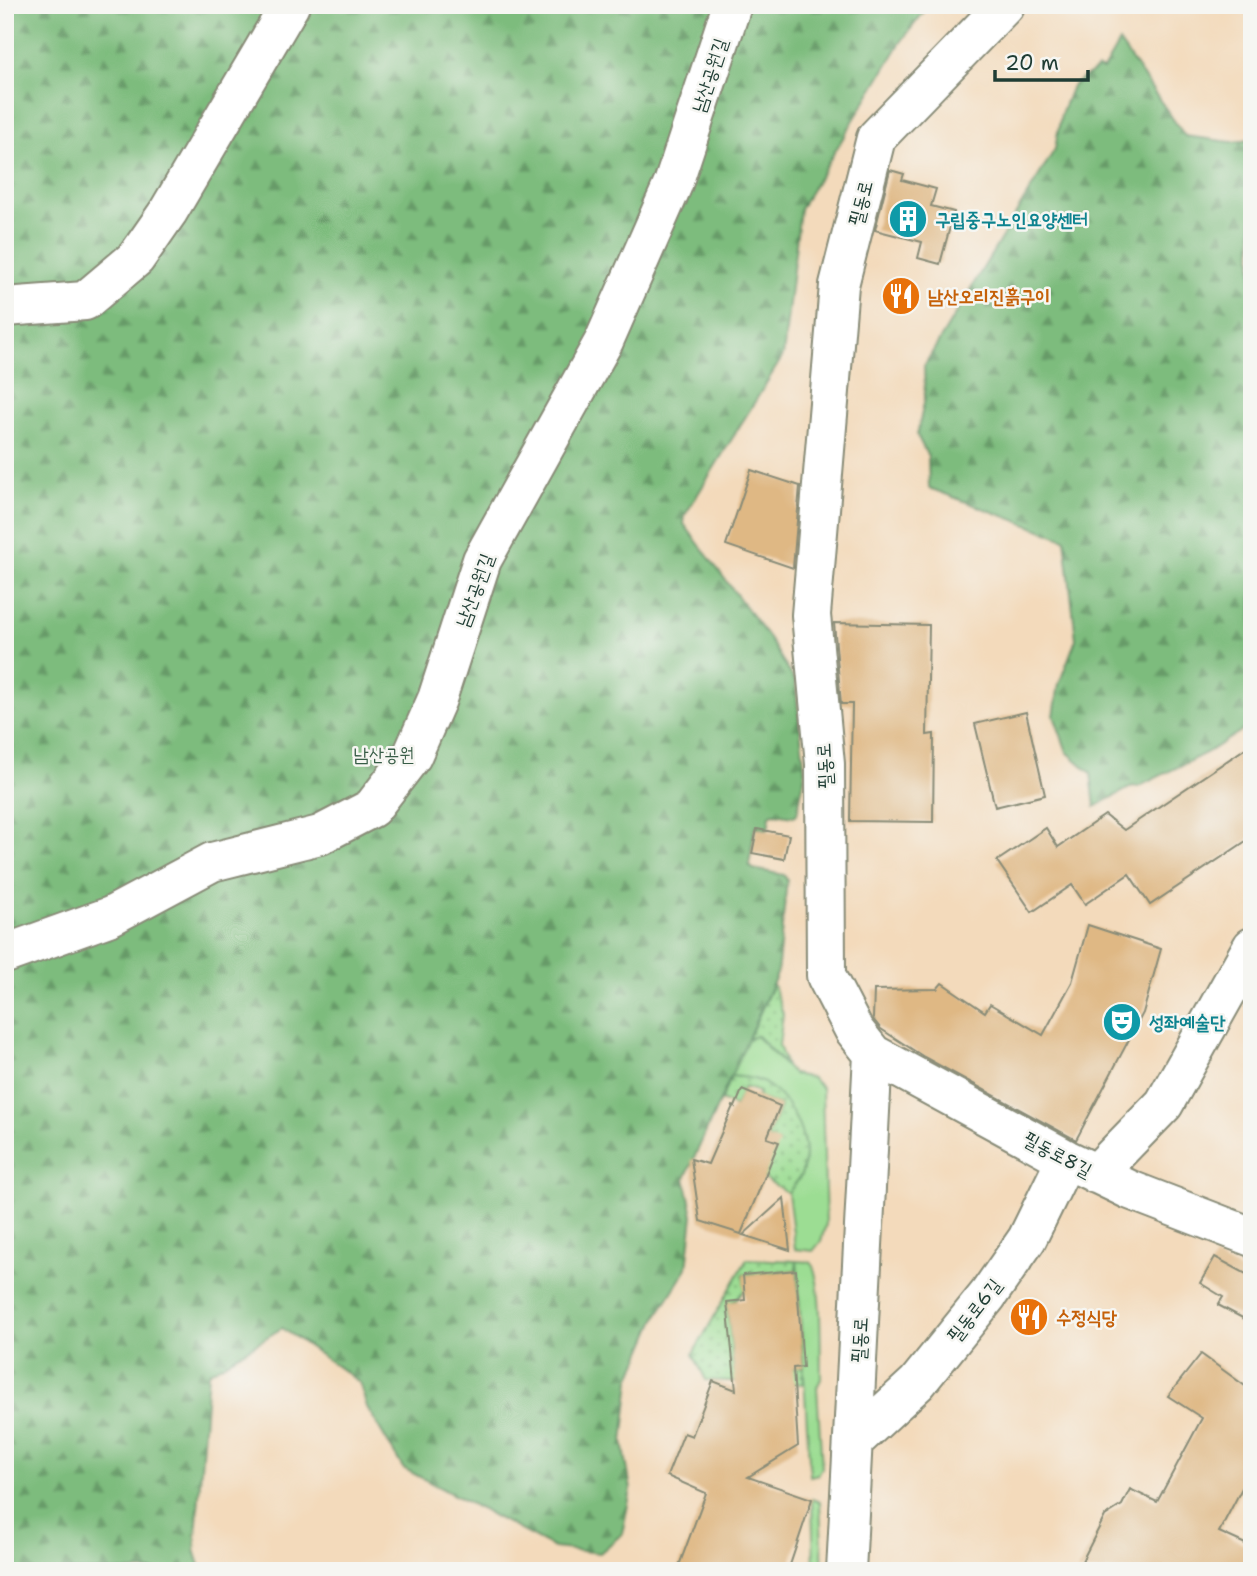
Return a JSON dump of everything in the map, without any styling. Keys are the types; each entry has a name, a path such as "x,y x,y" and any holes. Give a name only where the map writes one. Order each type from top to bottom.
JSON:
{"street":[{"path":"5,307 85,301 136,258 168,212 290,5"},
{"name":"남산공원길","path":"5,954 111,916 212,862 320,835 372,808 412,755 438,699 482,560 604,341 673,184 732,5"},
{"name":"필동로","path":"846,1571 873,1054 854,1030 826,976 825,764 811,615 839,285 876,138 1005,5"},
{"name":"필동로6길","path":"854,1441 917,1383 988,1295 1081,1166 1164,1104 1252,947"},
{"name":"필동로8길","path":"873,1054 1130,1190 1252,1237"}],"green space":[{"name":"남산공원","path":"5,5 929,5 901,42 800,209 783,356 685,515 684,524 768,637 795,681 805,774 797,814 794,816 773,813 770,815 768,829 755,827 749,865 753,869 784,875 787,880 777,974 685,1178 693,1215 687,1268 658,1314 630,1380 623,1442 631,1490 622,1534 600,1553 554,1548 403,1468 367,1407 359,1382 282,1328 208,1373 195,1550 202,1571 5,1571"},
{"path":"1119,42 1185,136 1231,142 1252,140 1252,724 1208,752 1138,787 1133,786 1095,807 1091,773 1067,752 1054,716 1059,684 1076,639 1065,539 929,488 928,457 917,435 925,398 924,366 1055,149 1061,114 1072,86 1098,68 1103,70"},
{"path":"773,984 783,1014 779,1045 786,1066 757,1036 748,1039"},
{"path":"756,1036 793,1074 812,1078 822,1088 826,1224 821,1241 813,1251 795,1249 788,1193 801,1175 804,1163 805,1150 798,1123 783,1100 764,1083 752,1078 731,1076 748,1039"},
{"path":"731,1076 752,1078 764,1083 783,1100 798,1123 805,1150 804,1163 801,1175 788,1193 756,1173 778,1142 767,1138 780,1106 757,1097 759,1092 744,1087 735,1107 721,1100"},
{"path":"747,1259 797,1261 796,1270 743,1275 745,1290 734,1301 727,1303 734,1371 803,1367 804,1384 706,1380 693,1354"},
{"path":"797,1261 811,1262 815,1271 819,1301 821,1379 817,1387 822,1468 818,1474 810,1476"},
{"path":"812,1499 820,1502 823,1571 814,1571"}],"building":[{"name":"구립중구노인요양센터","path":"890,170 904,174 902,180 936,189 931,206 954,212 940,264 918,258 922,242 875,230"},
{"path":"751,470 800,486 793,568 726,545"},
{"path":"834,623 929,625 927,735 934,734 933,822 850,821 852,704 841,704"},
{"path":"1026,712 1045,795 995,807 975,724"},
{"path":"1252,744 1252,837 1150,905 1129,874 1085,904 1072,885 1032,912 997,861 1046,828 1058,847 1105,815 1124,830"},
{"path":"757,829 789,835 784,859 752,853"},
{"path":"1088,925 1161,949 1143,1013 1076,1140 924,1057 881,1029 873,1019 874,990 937,989 942,983 985,1012 990,1004 1043,1035 1072,982"},
{"path":"742,1090 780,1106 767,1138 779,1142 741,1234 700,1221 691,1159 708,1164"},
{"path":"784,1198 790,1250 743,1235"},
{"path":"1215,1257 1252,1277 1252,1323 1218,1305 1223,1297 1200,1283"},
{"path":"796,1270 803,1367 793,1368 798,1446 748,1477 812,1499 788,1571 677,1571 706,1493 667,1476 684,1433 692,1436 713,1381 736,1390 727,1302 745,1300 743,1275"},
{"path":"1201,1354 1252,1391 1252,1469 1219,1532 1252,1547 1252,1571 1077,1571 1105,1516 1122,1505 1130,1489 1157,1502 1202,1418 1168,1396"}],"place":[{"name":"구립중구노인요양센터","path":"908,219"},
{"name":"남산오리진흙구이","path":"901,296"},
{"name":"성좌예술단","path":"1122,1022"},
{"name":"수정식당","path":"1029,1317"}]}
